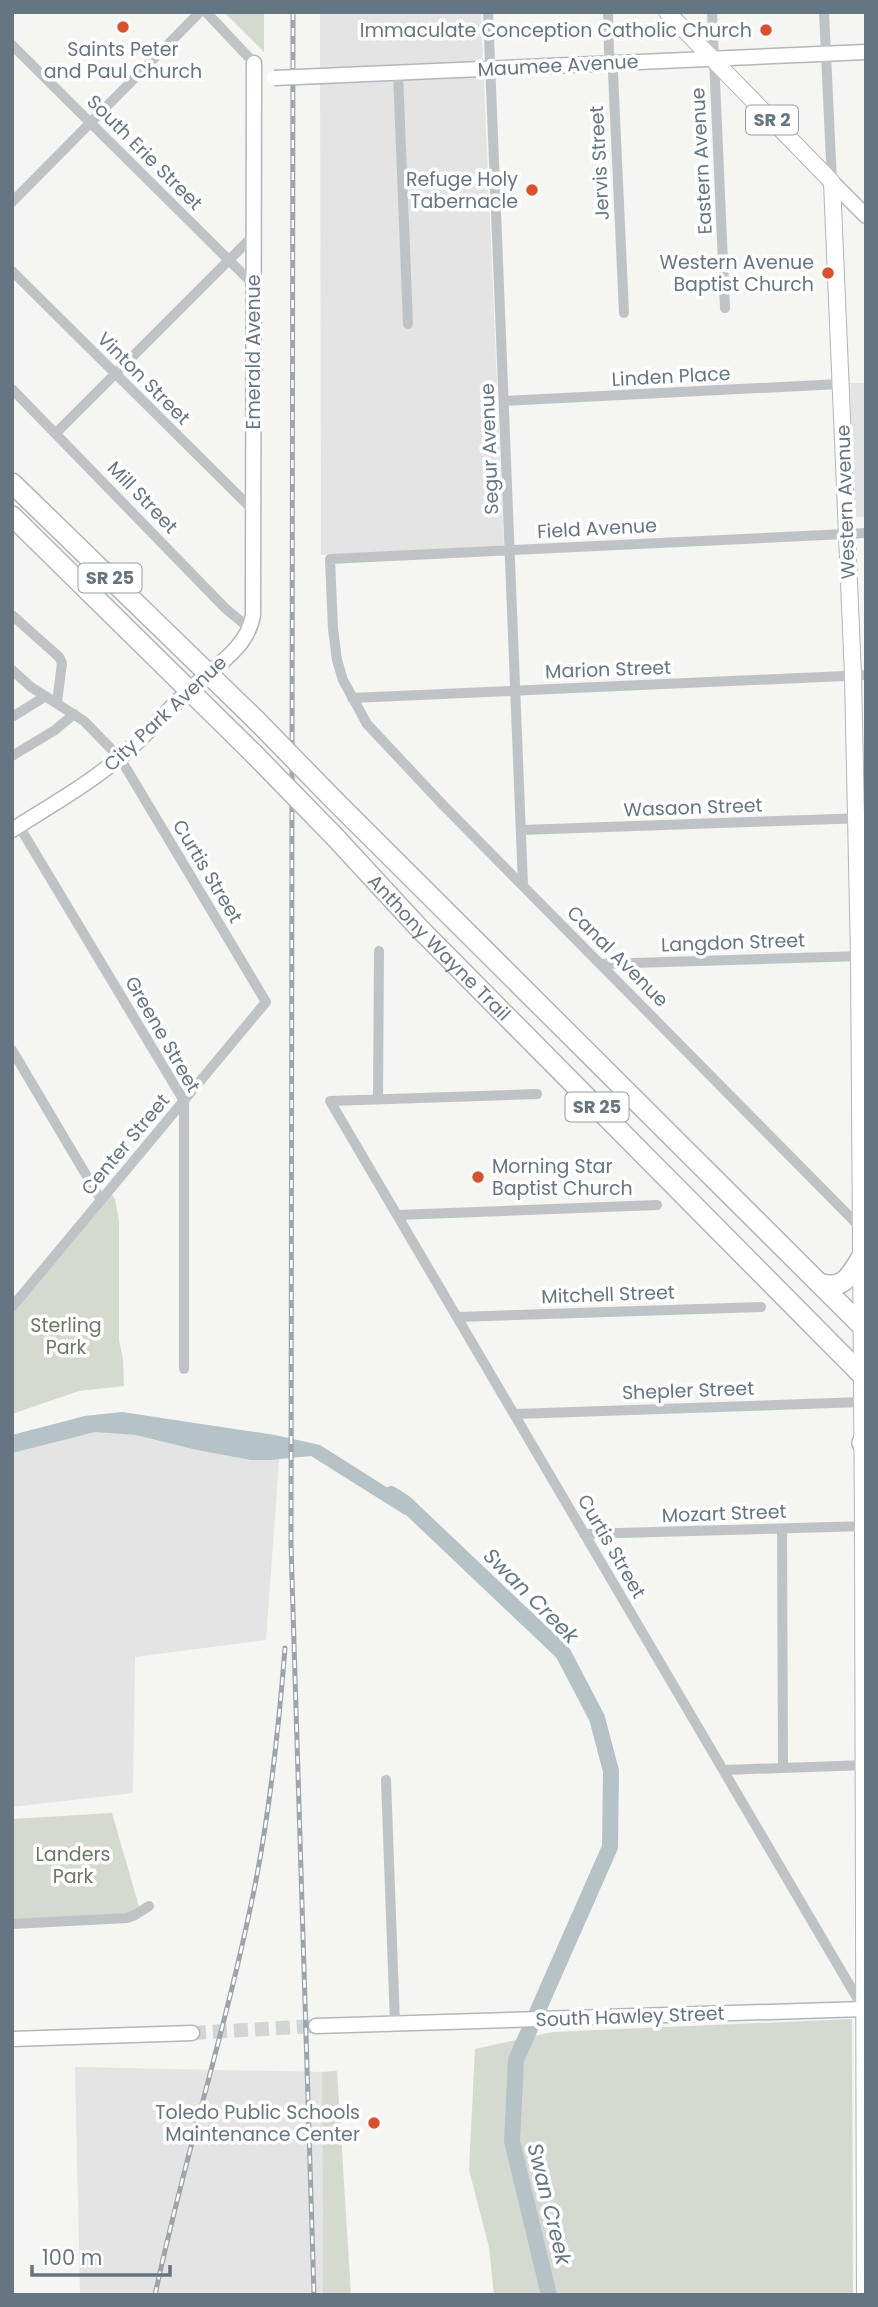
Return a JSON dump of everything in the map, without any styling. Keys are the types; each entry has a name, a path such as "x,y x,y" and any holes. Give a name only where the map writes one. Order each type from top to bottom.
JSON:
{"highway":[{"name":"Anthony Wayne Trail","path":"12,484 256,720 864,1328"},
{"name":"Anthony Wayne Trail","path":"12,516 190,689 419,928 864,1377"},
{"path":"819,1283 839,1285 851,1274 861,1258"}],"main road":[{"name":"SR 2","path":"667,12 832,182"},
{"name":"Western Avenue","path":"832,182 846,534 859,676 863,956 864,1231 861,1258 864,1328 865,2295"}],"street":[{"path":"12,202 201,12"},
{"path":"206,12 254,63"},
{"name":"Segur Avenue","path":"488,12 523,885"},
{"name":"Jervis Street","path":"608,12 624,313"},
{"name":"Eastern Avenue","path":"712,12 725,308"},
{"name":"Western Avenue","path":"824,12 832,182"},
{"name":"South Erie Street","path":"12,45 253,284"},
{"name":"Maumee Avenue","path":"254,63 274,78 866,52"},
{"name":"Emerald Avenue","path":"247,634 253,615 254,63"},
{"path":"398,73 408,324"},
{"path":"832,182 866,216"},
{"path":"56,433 253,236"},
{"name":"Vinton Street","path":"12,271 252,509"},
{"name":"Linden Place","path":"505,401 840,384"},
{"name":"Mill Street","path":"12,388 247,634"},
{"name":"Field Avenue","path":"330,559 866,533"},
{"name":"Canal Avenue","path":"330,559 337,660 352,698 375,734 864,1231"},
{"path":"12,615 59,657 62,663 57,702"},
{"name":"City Park Avenue","path":"16,828 120,758 247,634"},
{"name":"Curtis Street","path":"12,670 31,687 84,721 120,758 266,1002"},
{"name":"Marion Street","path":"352,698 859,676"},
{"path":"12,717 46,696"},
{"path":"12,756 55,730 74,714"},
{"name":"Wasaon Street","path":"521,830 861,818"},
{"name":"Greene Street","path":"16,828 184,1101 184,1369"},
{"path":"379,951 378,1099 537,1094"},
{"name":"Langdon Street","path":"601,964 863,956"},
{"name":"Center Street","path":"12,1307 266,1002"},
{"path":"12,1050 102,1200"},
{"name":"Curtis Street","path":"378,1099 330,1101 865,2009"},
{"path":"397,1215 657,1205"},
{"name":"Mitchell Street","path":"457,1317 761,1307"},
{"name":"Shepler Street","path":"514,1414 862,1402"},
{"name":"Mozart Street","path":"584,1534 864,1526"},
{"path":"782,1529 783,1767"},
{"path":"723,1770 864,1765"},
{"path":"386,1780 395,2024"},
{"path":"12,1923 127,1917 149,1906"},
{"name":"South Hawley Street","path":"316,2026 865,2009"},
{"path":"12,2039 192,2033"}],"shaded area":[{"path":"320,12 481,12 504,546 321,555"},
{"path":"850,383 866,383 866,517 855,517"},
{"path":"122,1412 280,1448 266,1640 135,1657 133,1793 12,1807 12,1436 85,1416"},
{"path":"122,1412 275,1435 320,1445 410,1502 405,1515 311,1456 251,1460 136,1435 95,1432 12,1453 12,1435 85,1416"},
{"path":"75,2067 322,2072 323,2295 80,2295"}],"green space":[{"path":"224,12 264,12 264,52"},
{"name":"Sterling Park","path":"110,1192 115,1199 119,1221 119,1340 124,1386 79,1391 12,1414 12,1313"},
{"name":"Landers Park","path":"112,1813 140,1910 134,1913 12,1920 12,1819"},
{"path":"852,2019 853,2295 494,2295 489,2247 469,2170 475,2049 553,2032"},
{"path":"337,2071 351,2295 323,2295 322,2072"}],"waterway":[{"name":"Swan Creek","path":"391,1494 405,1503 563,1653 597,1718 611,1771 610,1847 516,2060 512,2141 549,2295"}],"tunnel":[{"path":"192,2033 316,2026"}],"railway":[{"path":"293,12 291,1545 314,2295"},
{"path":"155,2295 234,1980 257,1875 274,1762 285,1648"}],"place":[{"name":"Saints Peter and Paul Church","path":"123,27"},
{"name":"Immaculate Conception Catholic Church","path":"766,30"},
{"name":"Refuge Holy Tabernacle","path":"532,190"},
{"name":"Western Avenue Baptist Church","path":"828,273"},
{"name":"Morning Star Baptist Church","path":"478,1177"},
{"name":"Toledo Public Schools Maintenance Center","path":"374,2123"}]}
